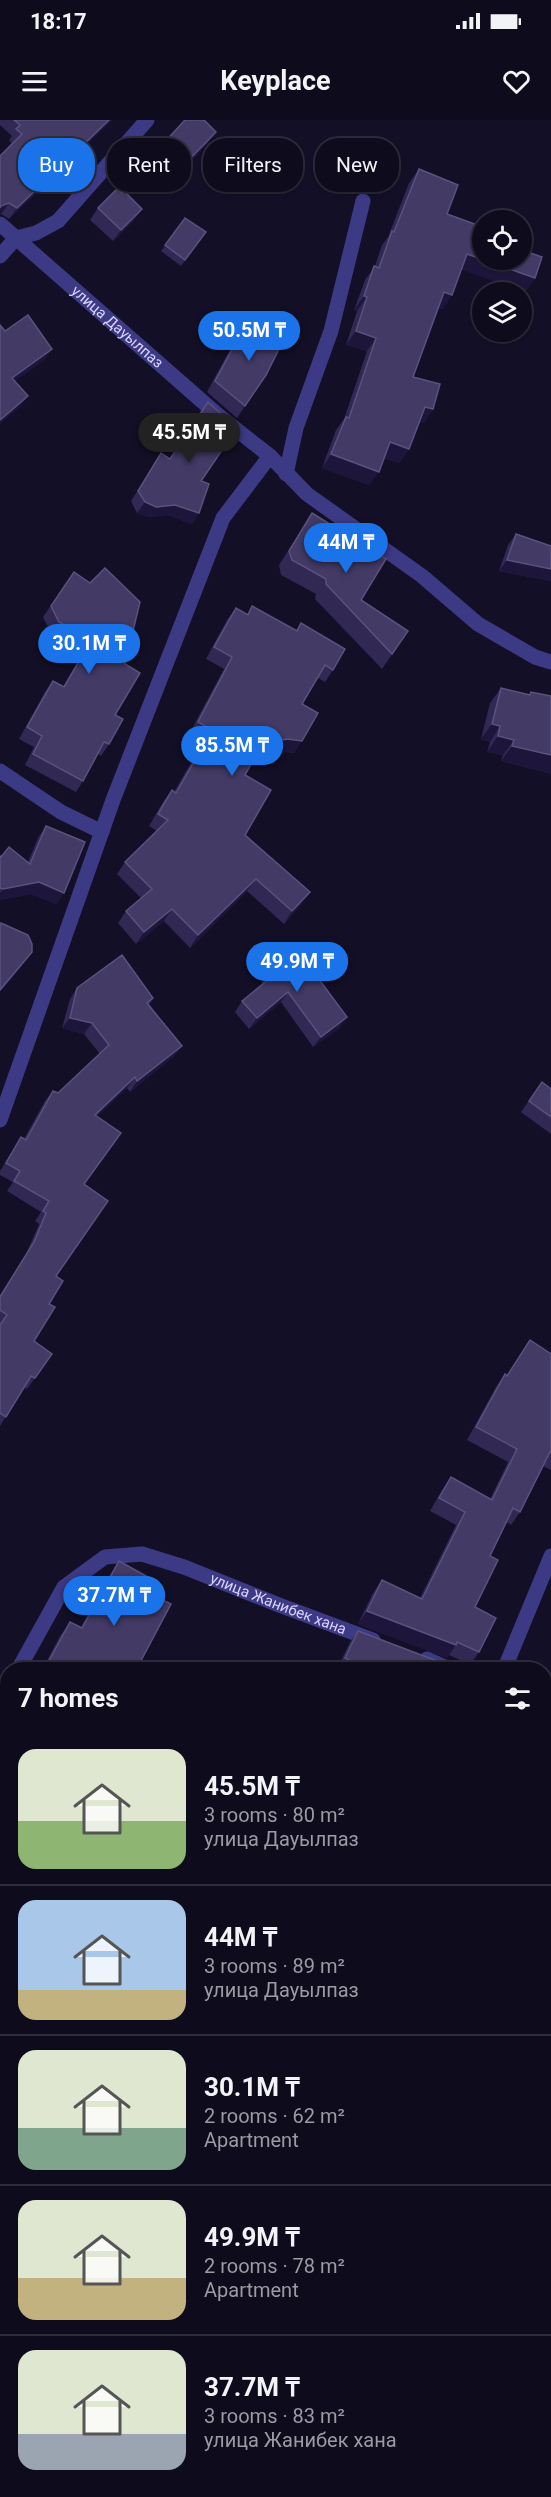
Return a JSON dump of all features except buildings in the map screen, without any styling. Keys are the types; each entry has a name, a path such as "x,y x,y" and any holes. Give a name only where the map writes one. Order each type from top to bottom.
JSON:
{"street":[{"path":"0,256 16,238 36,232 58,221 147,120"},
{"path":"286,474 296,428 331,331 363,201"},
{"name":"улица Дауылпаз","path":"0,225 219,416 270,456 307,494 422,576 478,624 535,657 551,662"},
{"path":"0,1120 102,832 223,518 270,456"},
{"path":"0,771 61,812 102,832"},
{"name":"улица Жанибек хана","path":"22,1662 64,1587 105,1557 142,1554 184,1567 390,1646"},
{"path":"507,1662 551,1556"},
{"path":"412,1654 432,1662"}]}
